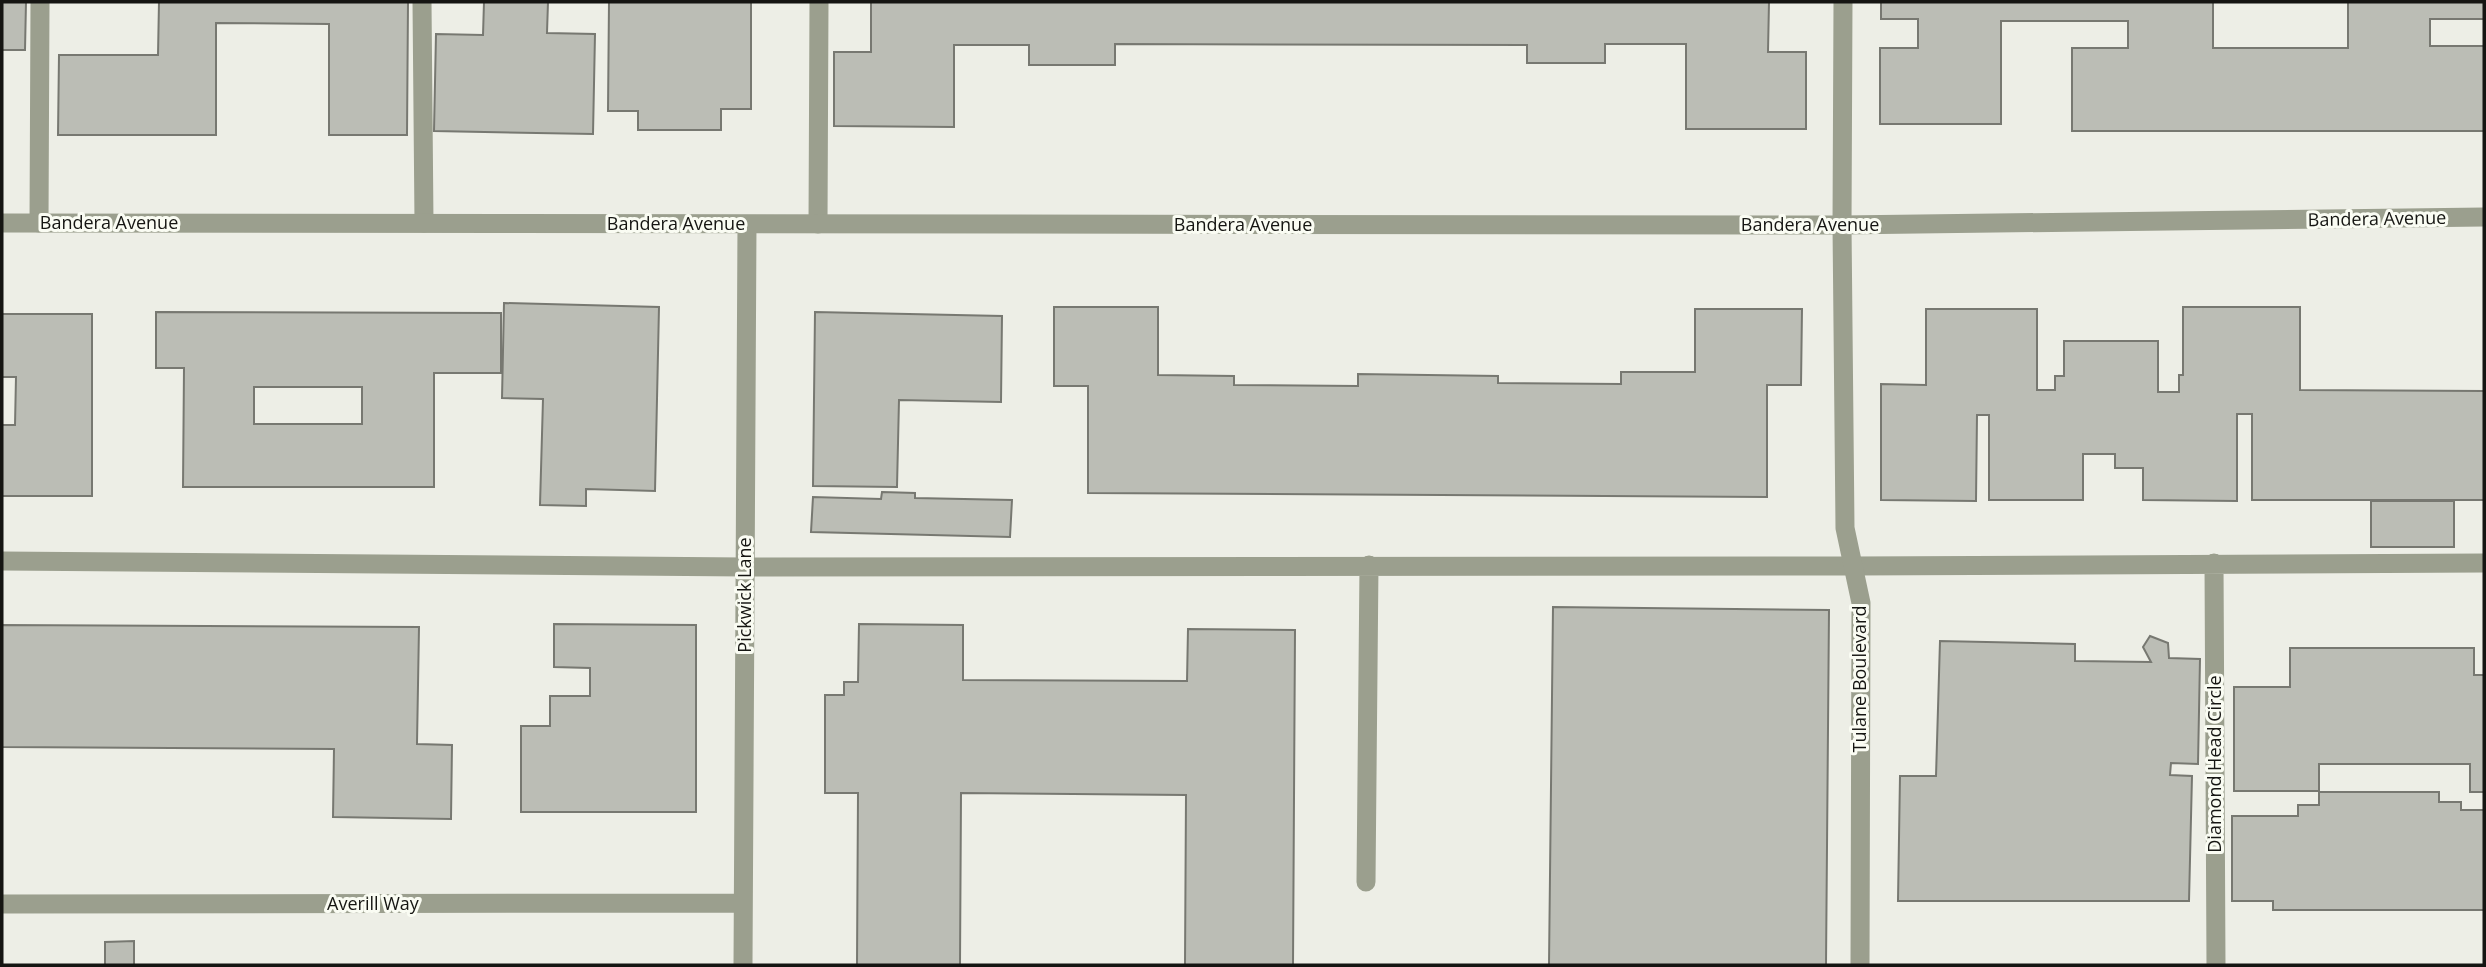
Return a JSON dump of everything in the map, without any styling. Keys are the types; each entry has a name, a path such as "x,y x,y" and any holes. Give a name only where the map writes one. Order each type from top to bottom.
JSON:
{"street":[{"path":"39,223 40,2"},
{"path":"422,2 424,223"},
{"path":"818,224 819,2"},
{"name":"Tulane Boulevard","path":"1843,2 1845,527 1861,603 1860,965"},
{"name":"Bandera Avenue","path":"2,223 1842,225 2484,217"},
{"name":"Pickwick Lane","path":"743,965 747,224"},
{"path":"2,561 745,567 2484,563"},
{"name":"Diamond Head Circle","path":"2214,563 2216,965"},
{"path":"1366,882 1369,565"},
{"name":"Averill Way","path":"2,904 743,903"}],"building":[{"path":"2,2 26,2 25,50 2,50"},
{"path":"159,2 408,2 407,135 329,135 329,24 216,23 216,135 58,135 59,55 158,55"},
{"path":"484,2 548,2 547,33 595,34 593,134 434,131 436,34 483,35"},
{"path":"609,2 751,2 751,109 721,109 721,130 638,130 638,111 608,111"},
{"path":"871,2 1769,2 1768,52 1806,52 1806,129 1686,129 1686,44 1605,44 1605,63 1527,63 1527,45 1115,44 1115,65 1029,65 1029,45 954,45 954,127 834,126 834,52 871,52"},
{"path":"1881,2 2213,2 2213,48 2348,48 2348,2 2484,2 2484,19 2430,19 2430,46 2484,46 2484,131 2072,131 2072,48 2128,48 2128,21 2001,21 2001,124 1880,124 1880,48 1918,48 1918,19 1881,19"},
{"path":"504,303 659,307 655,491 586,489 586,506 540,505 543,399 502,398"},
{"path":"1054,307 1158,307 1158,375 1234,376 1234,385 1358,386 1358,374 1498,376 1498,383 1621,384 1621,372 1695,372 1695,309 1802,309 1801,385 1767,385 1767,497 1088,493 1088,386 1054,386"},
{"path":"2183,307 2300,307 2300,390 2484,391 2484,500 2252,500 2252,414 2237,414 2237,501 2143,500 2143,468 2115,468 2115,454 2083,454 2083,500 1989,500 1989,415 1977,415 1976,501 1881,500 1881,384 1926,385 1926,309 2037,309 2037,390 2055,390 2055,376 2064,376 2064,341 2158,341 2158,392 2179,392 2179,375 2183,375"},
{"path":"156,312 501,313 501,373 434,373 434,487 183,487 184,368 156,368","holes":["254,387 362,387 362,424 254,424"]},
{"path":"815,312 1002,316 1001,402 899,400 897,487 813,486"},
{"path":"2,314 92,314 92,496 2,496 2,425 15,425 16,377 2,377"},
{"path":"882,492 915,493 915,498 1012,500 1010,537 811,532 813,497 881,499"},
{"path":"2371,501 2454,501 2454,547 2371,547"},
{"path":"1553,607 1829,610 1826,965 1549,965"},
{"path":"554,624 696,625 696,812 521,812 521,726 550,726 550,696 590,696 590,668 554,667"},
{"path":"859,624 963,625 963,680 1187,681 1188,629 1295,630 1293,965 1185,965 1186,795 961,793 960,965 857,965 858,793 825,793 825,695 844,695 844,682 858,682"},
{"path":"2,625 419,627 417,744 452,745 451,819 333,817 334,749 2,747"},
{"path":"2150,636 2168,643 2169,658 2200,659 2198,764 2171,763 2170,775 2192,776 2189,901 1898,901 1900,776 1936,776 1940,641 2075,644 2075,661 2151,662 2143,647"},
{"path":"2290,648 2474,648 2474,675 2484,675 2484,792 2470,792 2470,764 2319,764 2319,791 2234,791 2234,687 2290,687"},
{"path":"2319,792 2439,792 2439,802 2461,802 2461,810 2484,810 2484,910 2273,910 2273,901 2232,901 2232,816 2298,816 2298,805 2319,805"},
{"path":"134,941 134,965 105,965 105,942"}]}
